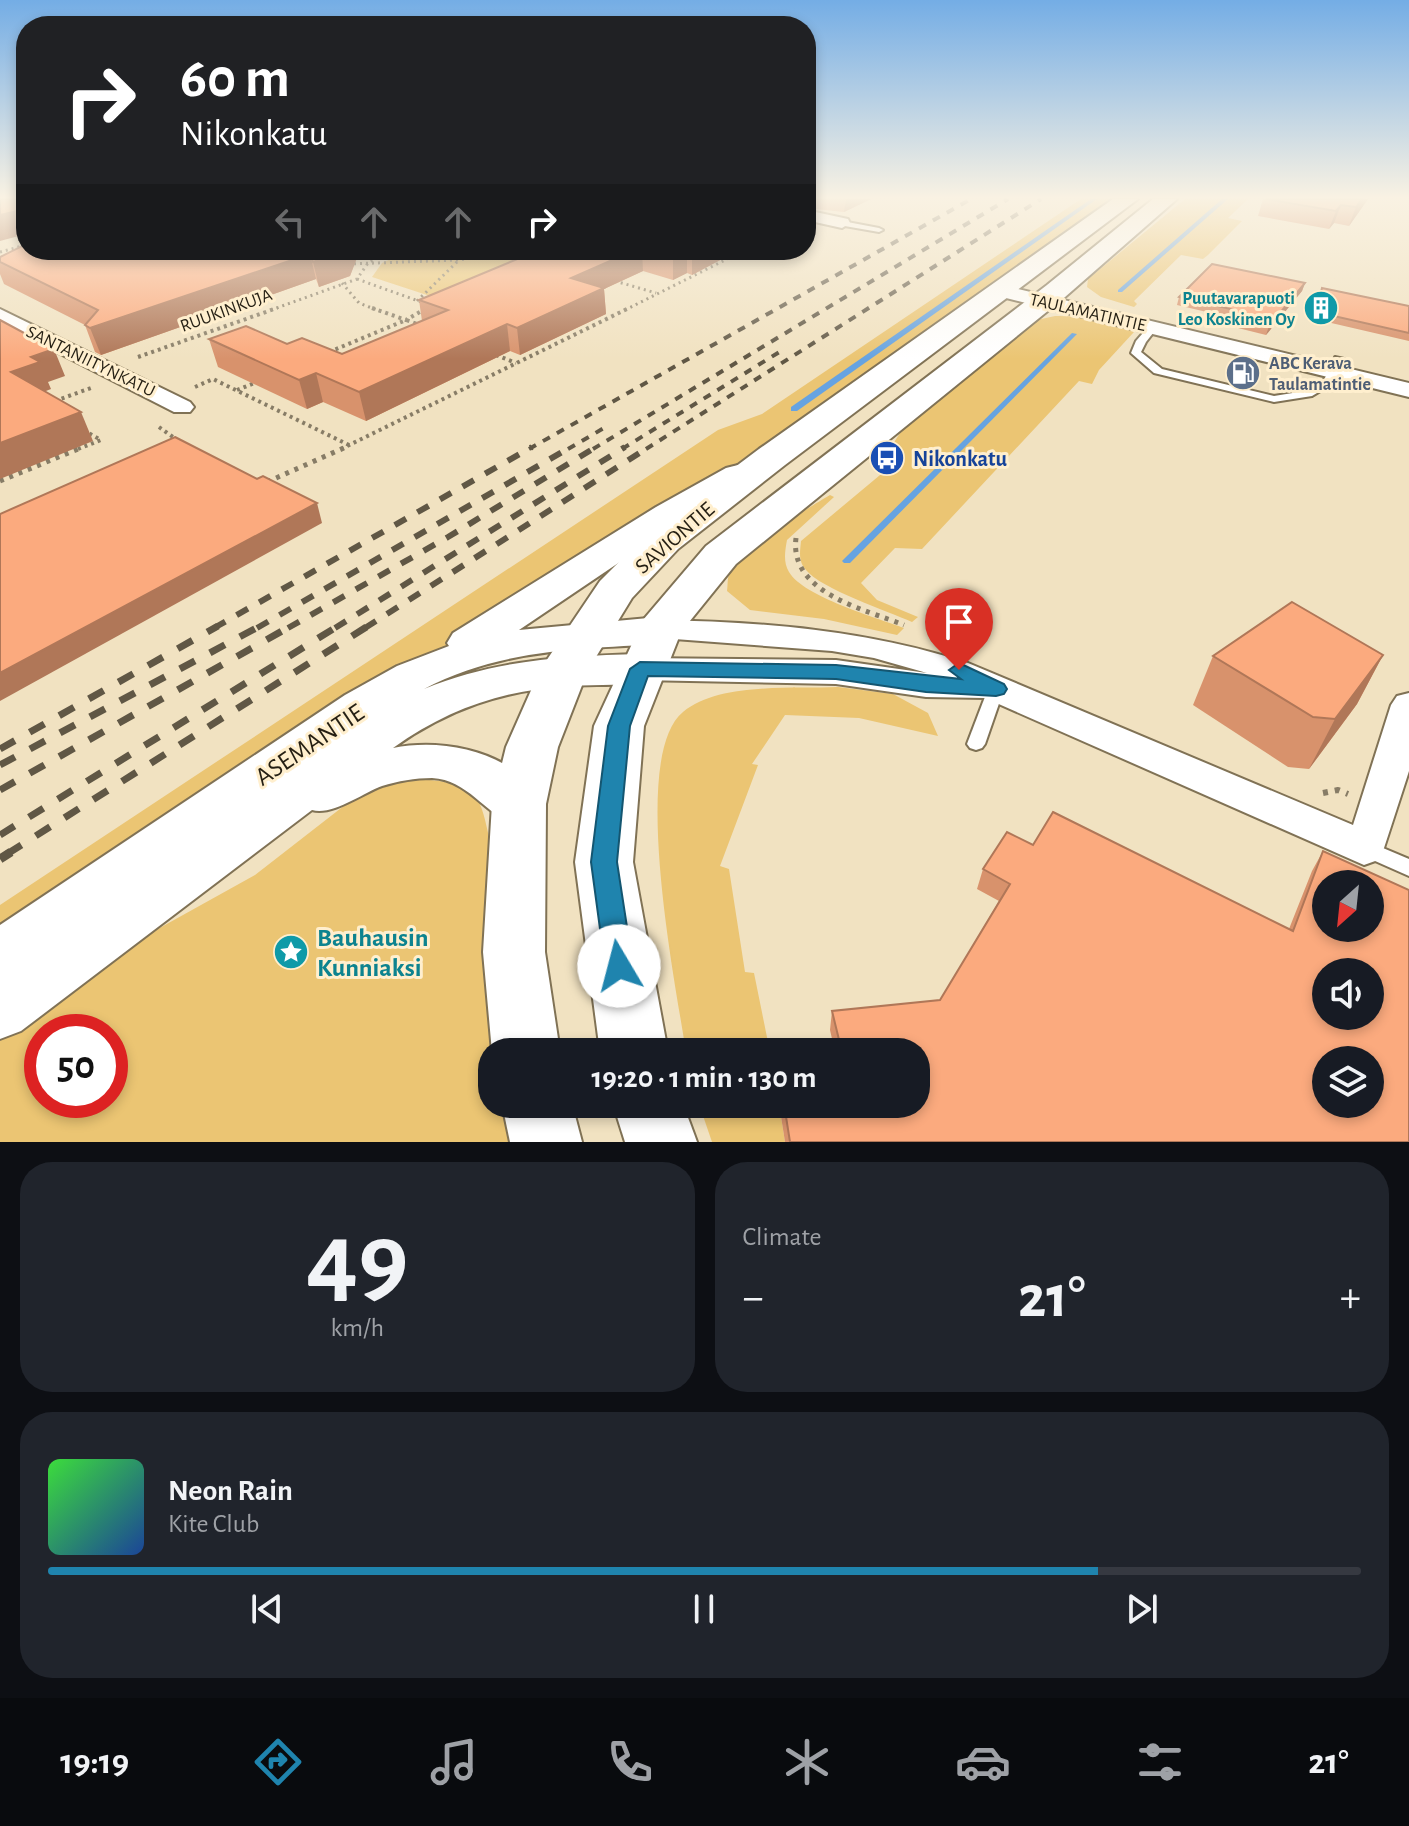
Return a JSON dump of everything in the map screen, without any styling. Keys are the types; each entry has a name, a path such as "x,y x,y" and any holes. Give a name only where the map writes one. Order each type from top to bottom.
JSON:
{"main road":[{"name":"SAVIONTIE","path":"632,1038 604,862 619,726 650,650 689,590 721,555 1070,252"},
{"name":"SAVIONTIE","path":"524,1038 514,952 519,804 532,747 575,652 615,590 664,540 772,457 1087,252"},
{"path":"540,1118 546,1142"},
{"path":"653,1118 661,1142"}],"street":[{"name":"TAULAMATINTIE","path":"1029,291 1152,328 1337,365 1409,375"},
{"name":"TAULAMATINTIE","path":"1029,291 1337,365 1409,390"},
{"name":"SANTANIITYNKATU","path":"0,315 142,374 182,407"},
{"path":"414,675 530,606 678,507 772,457"},
{"name":"ASEMANTIE","path":"0,957 350,714 414,675 465,655 510,644 575,652 650,650"},
{"path":"650,650 926,685 996,689 1364,848 1380,807 1409,705"},
{"name":"ASEMANTIE","path":"0,1011 354,750 431,703 463,690 510,678 575,652"},
{"path":"275,811 342,782 393,765 422,762 459,764 481,774 519,804"}],"lane":[{"path":"1152,328 1136,353 1158,371 1274,399 1308,394 1328,382 1337,365"},
{"path":"976,744 996,689"},
{"path":"1364,848 1409,868"}],"path":[{"path":"329,352 406,320 431,305 357,279 374,260"},
{"path":"337,264 459,260"},
{"path":"417,301 459,260"},
{"path":"260,485 349,446 725,260"},
{"name":"RUUKINKUJA","path":"142,374 134,358 341,282 357,279"},
{"path":"614,281 657,294"},
{"path":"341,282 359,303 420,325"},
{"path":"488,352 516,363"},
{"path":"142,374 158,427 183,444 169,450"},
{"path":"183,381 194,387 213,379 349,446"},
{"path":"236,390 262,379"},
{"path":"41,406 95,386"},
{"path":"0,481 101,440 77,426"},
{"path":"804,531 793,548 795,566 806,578 821,589 908,627"},
{"path":"1311,795 1338,790 1380,807"}],"shaded area":[{"path":"1002,252 1039,252 753,458 0,943 0,905 718,430 762,414"},
{"path":"1120,252 1211,252 1203,259 1181,255 1134,301 1137,304 1134,307 1101,297 1087,287 1088,279"},
{"path":"389,260 541,260 542,265 430,296 372,277 382,263"},
{"path":"1055,316 1096,319 1134,332 1099,370 1092,384 1079,381 922,549 895,548 861,583 877,600 918,617 912,622 856,599 826,585 806,570 801,560 801,541 898,460 886,455 905,425 1037,320"},
{"path":"830,495 834,497 787,540 787,568 797,581 824,598 904,628 897,635 824,619 750,610 727,591 730,572 747,552"},
{"path":"838,687 893,694 928,713 938,736 859,718 785,715 752,764 758,765 720,866 729,869 745,972 754,973 767,1038 684,1038 660,874 659,774 667,737 683,712 698,702 716,696 757,689"},
{"path":"419,779 465,787 479,801 491,846 492,1038 478,1038 478,1118 506,1118 510,1142 0,1142 0,1029 138,940 255,875 345,805 378,787"},
{"path":"704,1118 781,1118 785,1142 712,1142"}],"building":[{"path":"16,252 16,260 292,260 90,328 85,325 98,310 0,262 0,257"},
{"path":"515,260 612,260 571,278 604,288 517,328 507,324 359,392 316,373 299,380 209,339 246,326 287,344 302,338 342,354 448,310 419,300"},
{"path":"1212,264 1305,283 1269,326 1228,317 1235,310 1179,297"},
{"path":"1322,288 1409,306 1409,333 1316,312"},
{"path":"0,320 54,349 31,357 40,362 11,372 81,412 0,443"},
{"path":"175,437 257,479 263,476 317,503 0,673 0,514"},
{"path":"1292,602 1383,655 1335,719 1313,717 1213,656"},
{"path":"1053,812 1293,931 1312,880 1312,942 1384,942 1384,879 1409,890 1409,1142 790,1142 786,1118 930,1118 930,1038 839,1038 832,1011 940,1000 1010,884 983,869 1007,832 1033,845"},
{"path":"1323,851 1365,870 1316,870"}],"waterway":[{"path":"794,409 1018,252"},
{"path":"1120,291 1164,252"},
{"path":"847,561 1074,334"}],"railway":[{"path":"529,449 877,252"},
{"path":"593,449 920,252"},
{"path":"646,449 957,252"},
{"path":"622,449 781,351"},
{"path":"568,449 604,428"},
{"path":"214,628 532,447"},
{"path":"257,628 571,447"},
{"path":"288,628 448,537 596,447"},
{"path":"335,628 625,447"},
{"path":"365,628 649,447"},
{"path":"0,749 218,626"},
{"path":"0,765 260,626"},
{"path":"0,790 291,626"},
{"path":"0,835 338,626"},
{"path":"7,854 368,626"},
{"path":"0,859 11,852"}],"place":[{"name":"Puutavarapuoti Leo Koskinen Oy","path":"1321,308"},
{"name":"ABC Kerava Taulamatintie","path":"1243,373"},
{"name":"Nikonkatu","path":"887,458"},
{"name":"Bauhausin Kunniaksi","path":"291,952"}],"route":[{"path":"619,966 604,862 608,803 619,726 640,669 836,672 926,685 996,689 959,670"}]}
